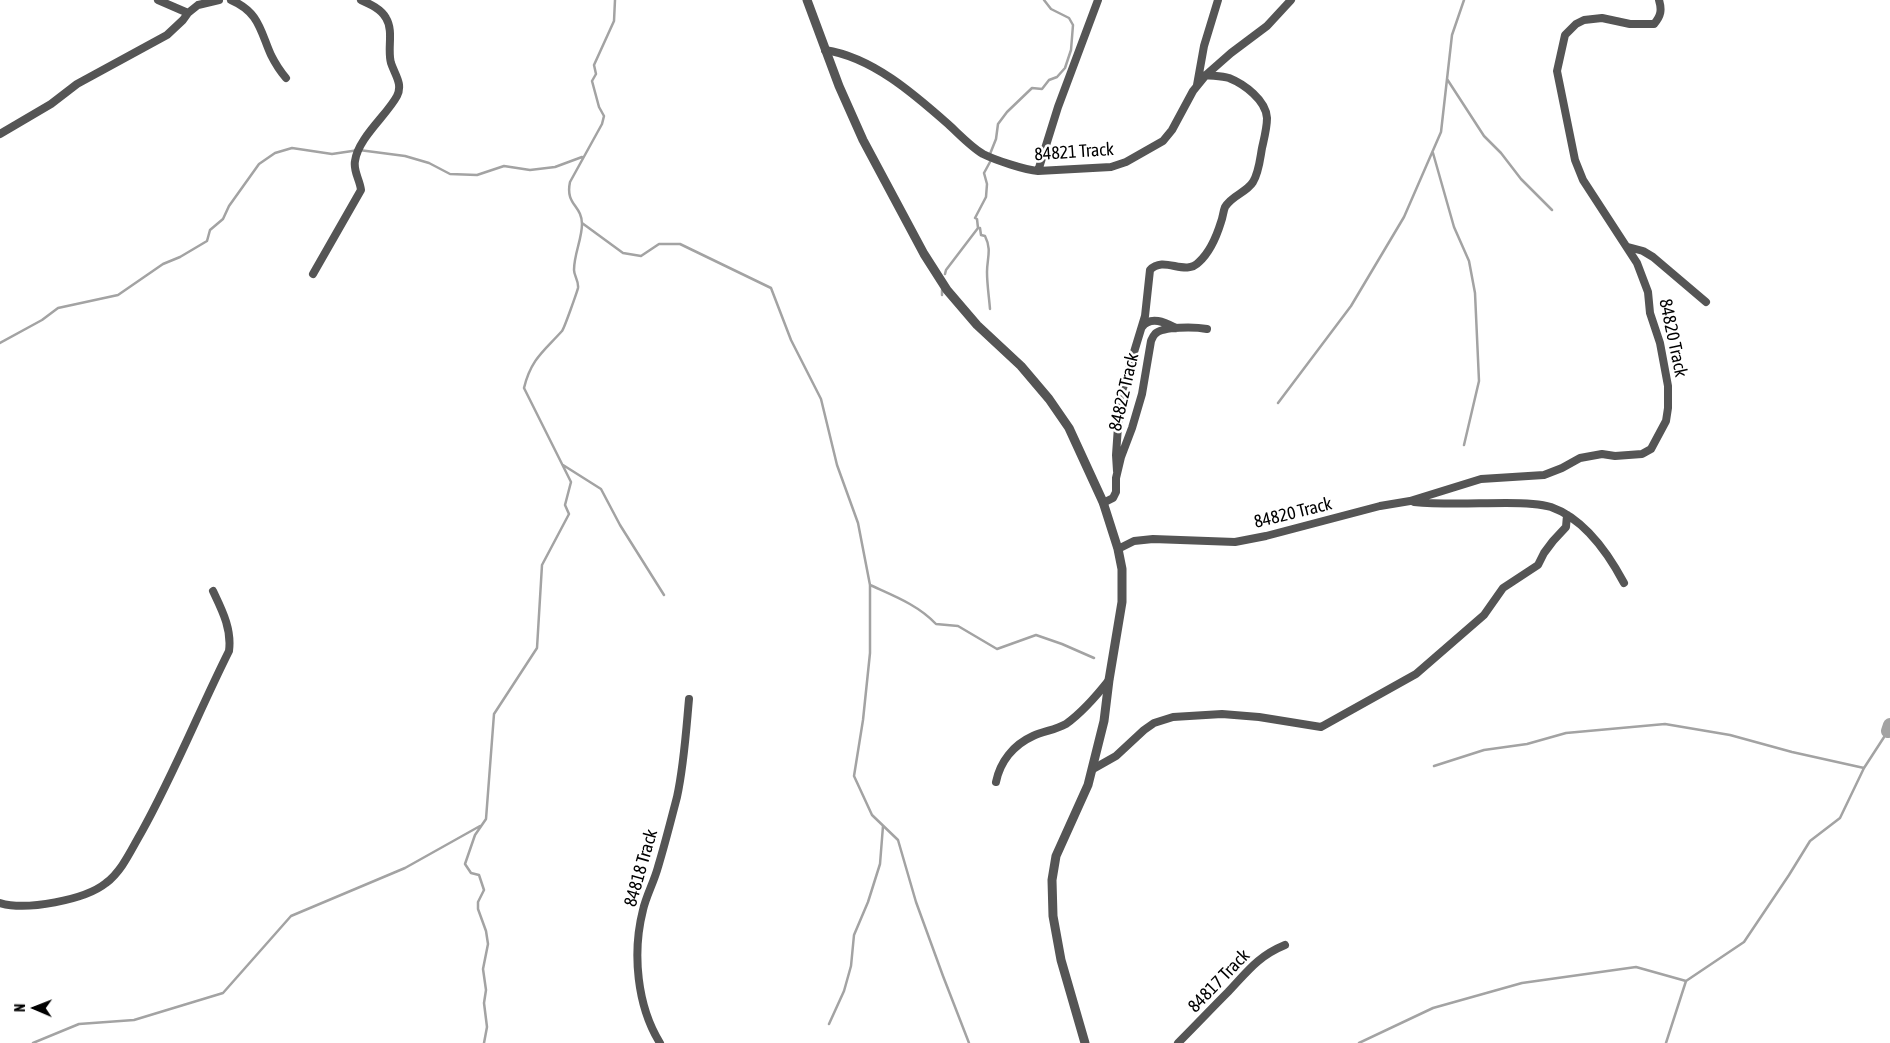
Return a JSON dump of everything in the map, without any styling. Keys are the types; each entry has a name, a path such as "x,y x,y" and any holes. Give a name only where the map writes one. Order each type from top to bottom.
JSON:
{"street":[{"path":"158,0 188,13"},
{"path":"0,134 50,104 77,84 167,35 198,5 218,0"},
{"path":"231,0 247,10 256,20 262,29 271,56 286,78"},
{"path":"314,274 361,190 355,161 359,150 374,124 397,96 400,87 391,62 387,18 374,7 361,0"},
{"path":"807,0 839,86 864,140 924,254 947,290 977,325 1021,366 1050,399 1068,428 1104,503 1118,549 1122,569 1122,602 1104,721 1093,769 1074,818 1056,856 1052,880 1053,916 1060,960 1085,1043"},
{"path":"1038,171 1058,107 1098,0"},
{"path":"1197,86 1204,46 1218,0"},
{"name":"84821 Track","path":"825,50 848,55 880,72 934,112 981,153 1026,170 1111,167 1126,162 1163,141 1172,130 1197,86 1206,75 1267,26 1291,0"},
{"name":"84820 Track","path":"1118,549 1134,541 1153,539 1235,542 1274,534 1380,506 1410,501 1481,479 1544,475 1580,458 1602,454 1615,456 1642,454 1652,449 1666,421 1668,386 1660,343 1650,313 1648,292 1644,278 1628,247 1587,187 1578,167 1568,128 1557,70 1565,35 1576,24 1584,20 1602,18 1630,24 1654,24 1659,19 1662,9 1659,0"},
{"path":"1117,471 1116,455 1120,398 1142,328 1150,270 1154,266 1161,264 1185,268 1192,267 1200,262 1208,250 1221,222 1225,208 1231,199 1249,187 1257,173 1267,120 1259,100 1244,86 1228,78 1206,75"},
{"path":"1628,247 1643,251 1653,257 1706,302"},
{"path":"1142,328 1145,324 1154,320 1176,328"},
{"name":"84822 Track","path":"1104,503 1113,498 1116,492 1117,471 1140,403 1151,341 1155,334 1161,330 1176,328 1207,329"},
{"path":"1410,501 1436,504 1539,504 1552,508 1578,522 1610,556 1624,583"},
{"path":"1093,769 1116,756 1154,723 1173,717 1222,714 1281,720 1321,727 1416,674 1484,615 1503,588 1538,565 1548,547 1566,527 1568,523 1567,515"},
{"path":"0,903 35,905 66,900 90,892 107,883 126,860 173,771 229,651 231,640 228,627 213,591"},
{"path":"996,782 998,771 1016,746 1032,736 1056,729 1073,719 1109,680"},
{"name":"84818 Track","path":"660,1043 650,1025 642,1000 638,947 643,911 658,868 683,770 689,699"},
{"name":"84817 Track","path":"1178,1043 1250,967 1269,952 1285,945"}],"waterway":[{"path":"484,1043 487,1027 484,1003 486,990 483,969 488,944 486,931 478,909 478,902 484,890 479,875 471,873 465,864 475,835 486,819 494,714 537,648 542,565 569,514 565,505 571,482 524,388 534,362 562,331 578,288 574,264 582,224 579,213 570,196 570,182 602,124 604,116 599,107 592,81 596,74 594,65 614,21 615,0"},
{"path":"990,154 996,139 998,124 1007,112 1032,88 1042,89 1049,80 1057,77 1065,68 1071,50 1073,25 1069,18 1051,9 1044,0"},
{"path":"1278,403 1351,306 1404,217 1441,132 1452,35 1464,0"},
{"path":"1447,79 1484,136 1501,153 1521,179 1552,210"},
{"path":"0,343 42,320 58,308 118,295 163,264 180,257 207,241 210,230 223,219 229,206 259,164 275,153 292,148 332,154 359,150 405,156 429,163 450,174 477,175 504,166 530,170 555,167 582,157"},
{"path":"1433,153 1454,227 1469,261 1475,293 1479,381 1464,445"},
{"path":"945,274 946,270 978,228 977,219 975,218 986,197 987,184 984,173 990,162"},
{"path":"582,223 623,253 641,256 659,244 680,244 771,288 791,340 821,399 837,465 858,523 870,585 870,653 863,720 854,776 872,815 898,840 916,902 969,1043"},
{"path":"978,228 980,228 981,235 985,236 988,246 987,277 990,309"},
{"path":"942,290 942,295"},
{"path":"563,465 601,489 620,525 664,595"},
{"path":"870,585 914,606 936,624 958,626 997,649 1036,635 1094,658"},
{"path":"1434,766 1484,750 1527,744 1566,733 1665,724 1730,735 1792,752 1864,768"},
{"path":"1888,731 1890,725"},
{"path":"1666,1043 1686,981 1744,942 1810,841 1840,818 1864,768 1888,731"},
{"path":"33,1043 79,1024 134,1020 223,993 291,916 405,868 480,826"},
{"path":"829,1024 844,991 851,966 854,935 868,902 880,864 883,826"},
{"path":"1359,1043 1433,1008 1522,983 1636,967 1686,981"}]}
